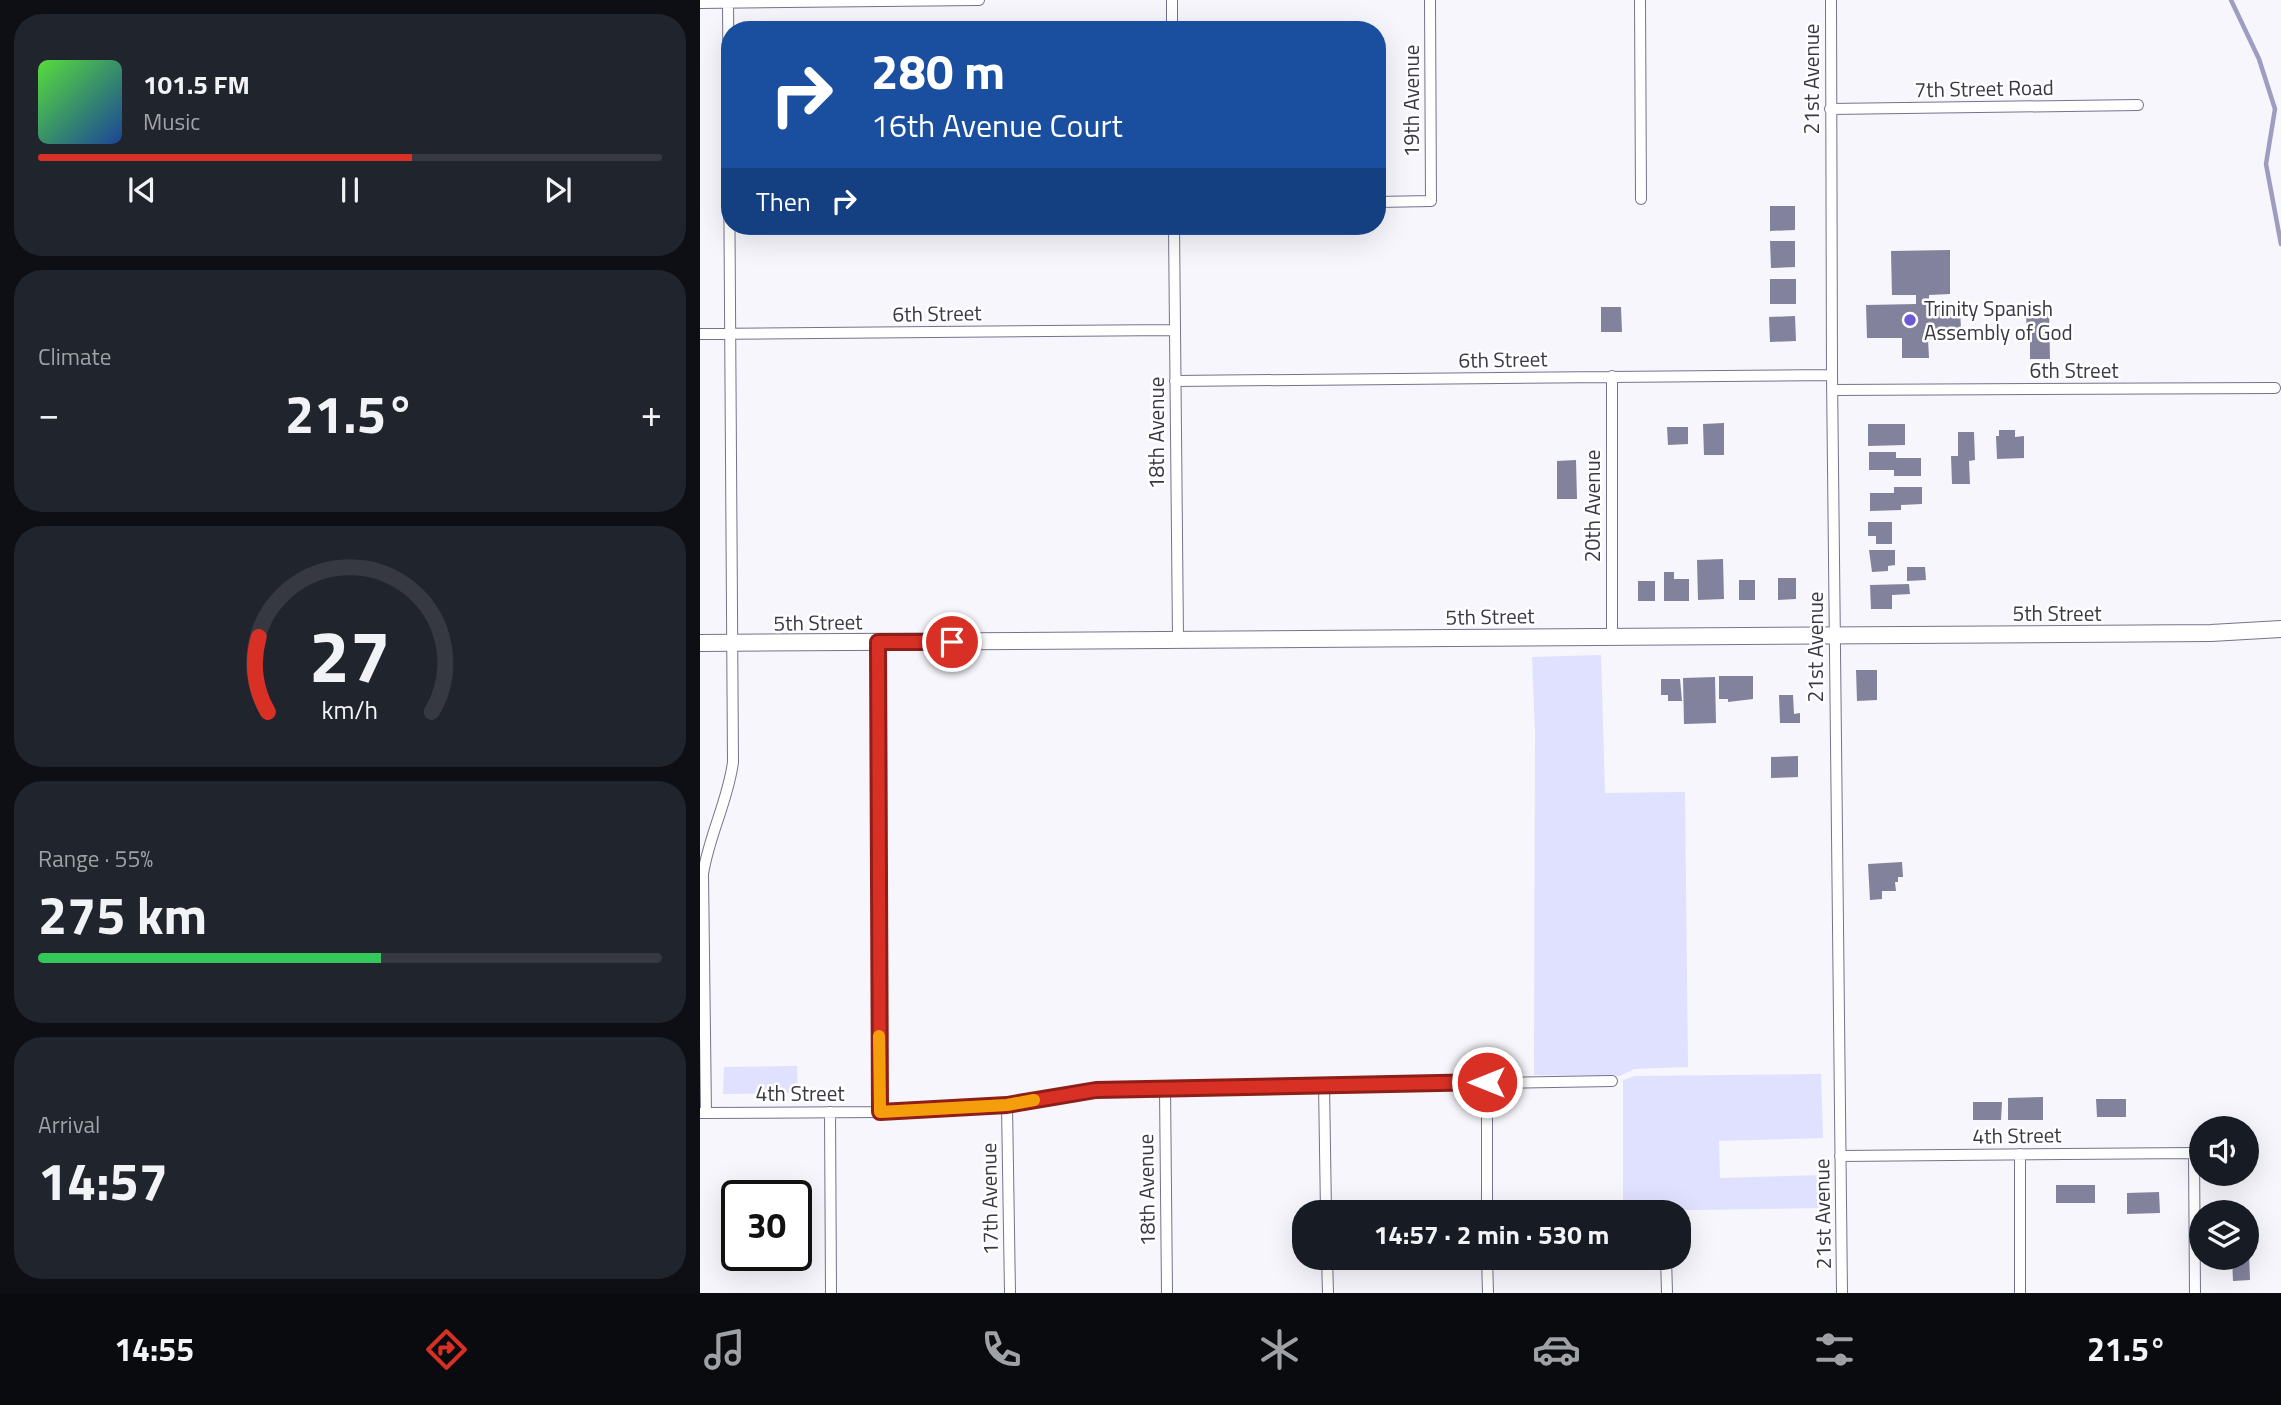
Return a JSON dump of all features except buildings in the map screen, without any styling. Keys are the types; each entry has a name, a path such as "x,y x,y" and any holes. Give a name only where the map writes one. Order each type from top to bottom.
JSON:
{"main road":[{"name":"5th Street","path":"700,643 2211,633 2281,629"}],"street":[{"path":"700,3 979,0"},
{"path":"1172,0 1172,21"},
{"name":"19th Avenue","path":"1386,202 1431,201 1430,0"},
{"path":"1640,0 1641,200"},
{"name":"21st Avenue","path":"1831,0 1832,390 1842,1293"},
{"path":"728,1 728,21"},
{"name":"7th Street Road","path":"1830,108 2138,105"},
{"path":"703,1113 703,874 706,852 730,785 733,762 731,235"},
{"name":"18th Avenue","path":"1174,235 1178,639"},
{"name":"6th Street","path":"700,334 1174,330"},
{"name":"6th Street","path":"1175,381 1832,375"},
{"name":"20th Avenue","path":"1612,376 1612,636"},
{"name":"6th Street","path":"1832,390 2275,388"},
{"path":"878,642 880,1112"},
{"name":"4th Street","path":"703,1113 880,1112 1007,1105 1096,1090 1165,1087 1612,1081"},
{"path":"1487,1082 1487,1200"},
{"path":"1324,1084 1326,1200"},
{"name":"18th Avenue","path":"1165,1087 1167,1293"},
{"name":"17th Avenue","path":"1007,1105 1010,1293"},
{"path":"830,1112 831,1293"},
{"name":"4th Street","path":"1840,1156 2194,1153 2195,1293"},
{"path":"2020,1154 2020,1293"},
{"path":"1327,1270 1328,1293"},
{"path":"1487,1270 1488,1293"},
{"path":"1667,1270 1667,1293"}],"shaded area":[{"path":"1601,655 1605,793 1685,792 1688,1067 1634,1069 1620,1076 1534,1075 1535,732 1532,657"},
{"path":"797,1066 798,1093 723,1094 724,1067"},
{"path":"1821,1074 1823,1138 1719,1141 1720,1178 1824,1175 1824,1208 1691,1210 1691,1200 1623,1200 1623,1080 1635,1076"}],"waterway":[{"path":"2231,0 2259,59 2275,109 2266,164 2281,244"}],"slow traffic":[{"path":"879,1036 880,1112 1007,1105 1034,1100"}],"place":[{"name":"Trinity Spanish Assembly of God","path":"1910,320"}],"route":[{"path":"952,642 878,642 880,1112 1007,1105 1096,1090 1487,1082"}]}
